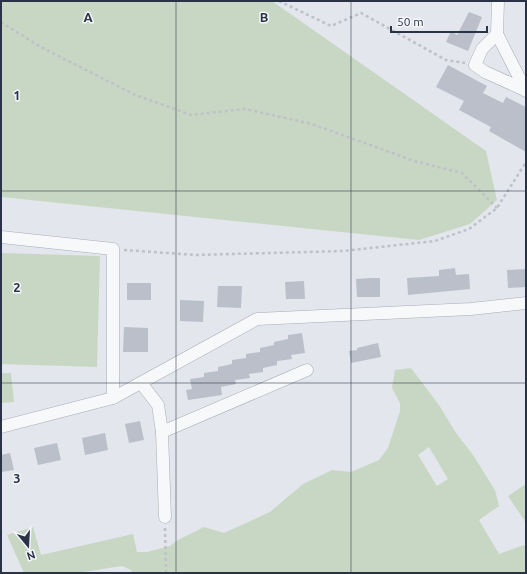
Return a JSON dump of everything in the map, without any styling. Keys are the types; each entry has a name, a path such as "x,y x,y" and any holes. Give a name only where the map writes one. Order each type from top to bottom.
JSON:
{"street":[{"path":"498,1 498,34 525,91"},
{"path":"498,34 482,49 475,64 485,72 525,91"},
{"path":"1,237 113,249 113,398"},
{"path":"1,427 113,398 257,319 470,309 526,302"},
{"path":"162,432 307,370"},
{"path":"141,383 158,405 162,432 165,517"}],"path":[{"path":"280,1 331,26 361,13 446,60 475,64"},
{"path":"1,22 39,46 133,94 191,115 245,108 312,124 414,161 462,173 497,208"},
{"path":"113,249 196,255 343,251 435,241 469,229 497,208 526,162"},
{"path":"165,517 166,573"}],"green space":[{"path":"1,1 272,1 486,151 497,200 470,224 419,240 1,197"},
{"path":"1,253 100,256 97,367 1,364"},
{"path":"411,368 439,405 456,433 473,455 495,490 499,506 479,520 499,554 524,545 526,547 526,573 132,573 131,570 122,566 77,573 24,573 7,535 33,527 41,555 133,534 137,552 147,552 170,546 178,540 204,527 224,533 270,512 303,484 332,470 351,472 379,460 388,448 400,411 400,403 392,388 395,370","holes":["429,447 448,479 437,486 418,455"]},
{"path":"1,373 11,373 14,402 1,403"},
{"path":"526,484 526,523 508,496"}],"building":[{"path":"469,12 482,17 468,51 446,42 451,31 457,35"},
{"path":"448,65 487,86 483,93 503,103 506,97 526,107 526,152 489,131 491,127 459,110 464,101 436,87"},
{"path":"455,268 456,275 469,274 470,289 408,295 407,278 439,276 439,270"},
{"path":"526,269 526,287 508,288 507,270"},
{"path":"380,278 380,297 357,297 356,279"},
{"path":"304,281 305,299 286,299 285,282"},
{"path":"127,283 151,283 151,300 127,300"},
{"path":"218,286 242,286 241,308 217,307"},
{"path":"180,300 204,301 203,322 180,321"},
{"path":"124,327 148,328 148,352 123,352"},
{"path":"302,333 305,353 291,355 292,359 277,361 277,365 263,368 263,372 249,374 250,378 235,380 236,384 221,387 222,395 188,400 186,390 192,389 190,379 204,377 204,373 218,371 218,367 232,364 232,360 246,358 246,354 260,352 260,348 274,345 274,342 288,339 288,335"},
{"path":"378,343 381,357 351,363 349,351"},
{"path":"140,421 144,440 129,443 125,424"},
{"path":"105,433 108,450 85,455 82,438"},
{"path":"57,443 61,460 38,465 34,448"},
{"path":"10,453 14,470 1,472 1,455"}]}
